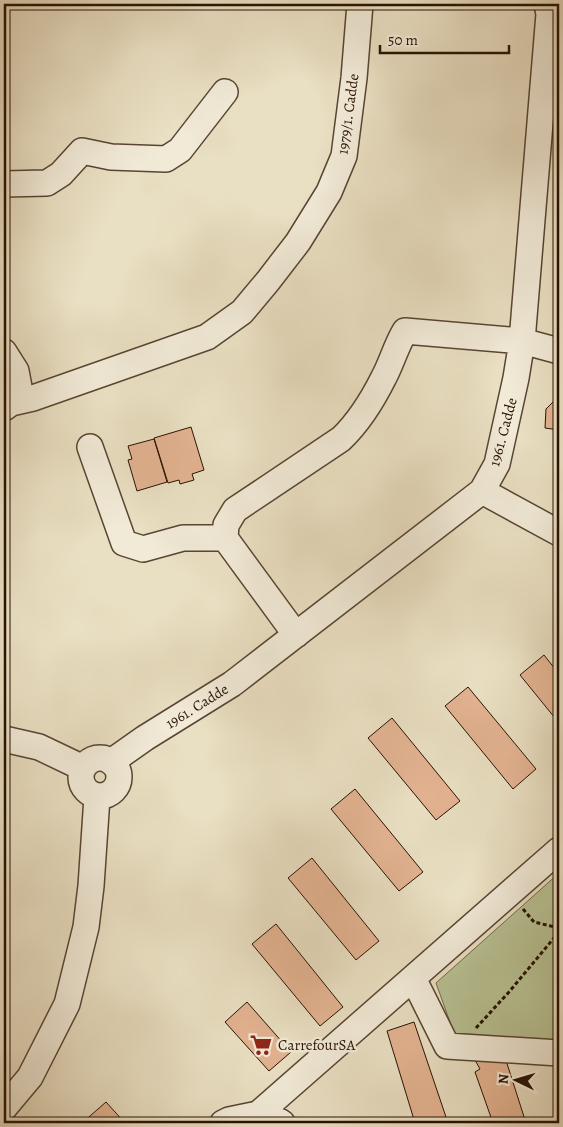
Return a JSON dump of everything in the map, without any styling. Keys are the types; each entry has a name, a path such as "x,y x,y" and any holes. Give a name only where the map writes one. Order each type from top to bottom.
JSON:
{"street":[{"name":"1979/1. Cadde","path":"7,405 33,398 207,337 242,312 298,242 330,192 344,156 354,78 360,4"},
{"name":"1961. Cadde","path":"112,762 145,738 232,684 482,491 497,464 522,341 552,13"},
{"path":"4,184 47,183 60,174 82,151 111,157 166,159 180,150 225,92"},
{"path":"296,635 225,538 226,524 235,510 342,439 354,427 384,376 405,331 522,341 559,351"},
{"path":"4,352 16,371 19,387 7,405"},
{"path":"90,447 124,543 143,549 184,538 225,538"},
{"path":"482,491 559,533"},
{"path":"4,738 38,747 82,768"},
{"path":"105,758 112,762 119,772 118,785 110,794 98,797 86,792 82,786 80,774 82,768 92,759 105,758"},
{"path":"4,1108 30,1077 67,1004 86,927 98,797"},
{"path":"258,1114 559,850"},
{"path":"414,978 447,1046 559,1052"},
{"path":"223,1123 258,1114 282,1123"}],"path":[{"path":"459,1046 509,992 559,930 534,922 509,894"}],"green space":[{"path":"559,873 559,1045 455,1036 436,983"}],"building":[{"path":"557,398 559,399 559,430 545,428 546,409"},
{"path":"191,427 204,470 192,474 194,480 180,484 179,480 168,483 154,438"},
{"path":"154,439 167,482 137,491 128,460 132,459 128,446"},
{"path":"544,655 559,674 559,723 520,675"},
{"path":"468,687 536,769 513,789 445,706"},
{"path":"392,718 460,801 436,820 368,738"},
{"path":"355,789 423,872 399,891 331,809"},
{"path":"312,858 379,941 356,960 288,878"},
{"path":"276,924 343,1007 320,1026 252,944"},
{"path":"247,1002 291,1052 269,1071 225,1022"},
{"path":"414,1022 448,1123 415,1123 387,1031"},
{"path":"503,1051 526,1123 493,1123 475,1072 480,1069 475,1060"},
{"path":"106,1102 125,1123 82,1123"}],"place":[{"name":"CarrefourSA","path":"261,1045"}]}
